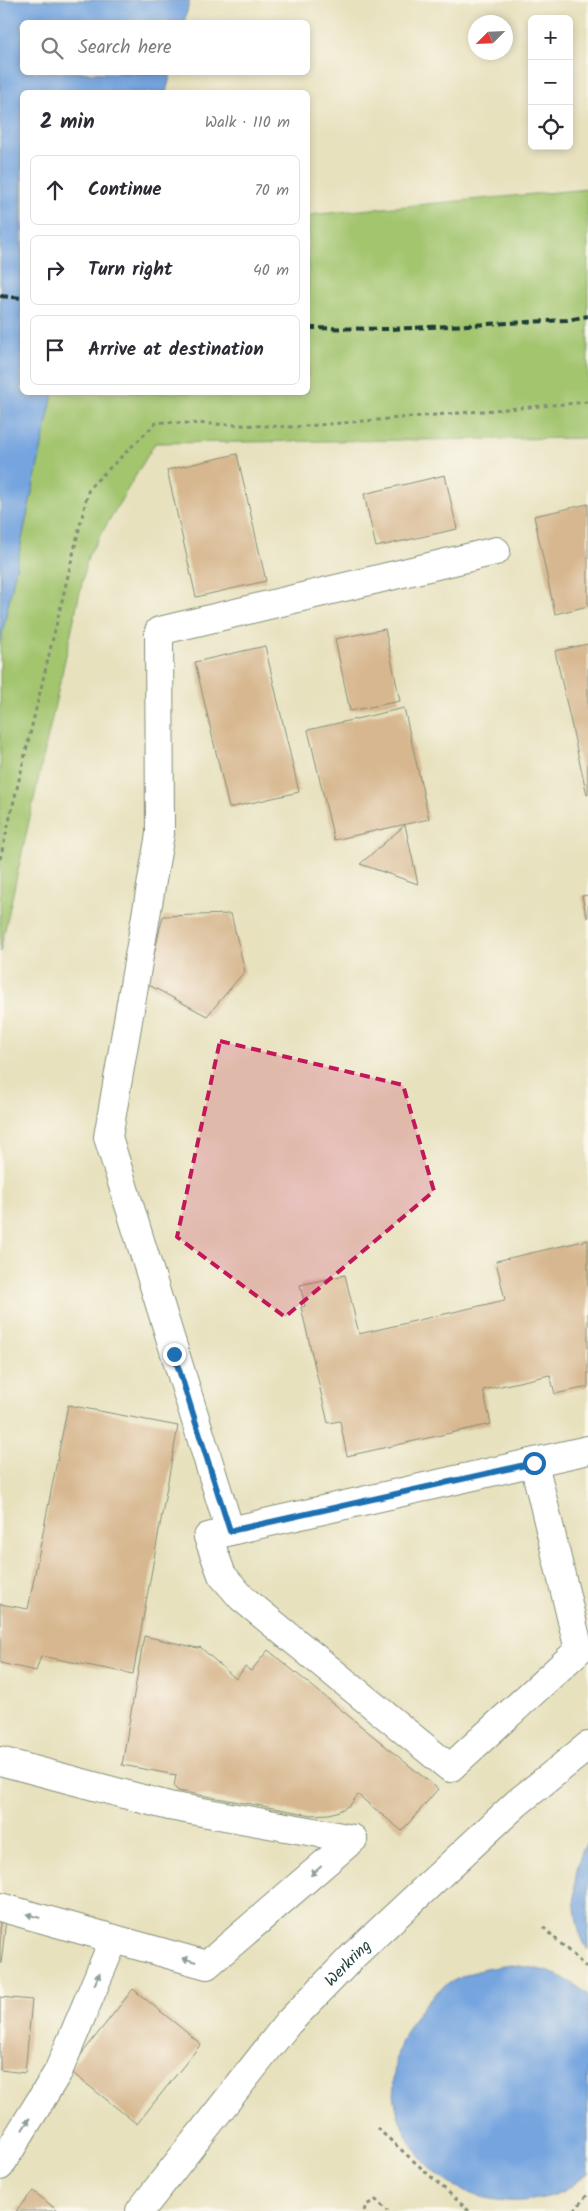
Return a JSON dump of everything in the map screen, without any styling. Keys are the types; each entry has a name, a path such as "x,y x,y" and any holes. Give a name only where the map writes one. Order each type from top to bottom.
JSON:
{"street":[{"path":"230,1531 108,1137 160,834 160,631 496,551"},
{"path":"534,1463 579,1650 450,1768 242,1598 222,1575 208,1537 588,1450"},
{"name":"Werkring","path":"140,2211 288,2023 355,1954 517,1803 588,1746"},
{"path":"0,1761 168,1806 353,1839 207,1965 0,1907"},
{"path":"0,2166 58,2072 114,1939"}],"path":[{"path":"0,859 89,488 157,422 294,427 588,402"},
{"path":"543,1927 588,1970"},
{"path":"377,2128 469,2211"},
{"path":"574,2211 588,2194"},
{"path":"364,2211 366,2205 376,2200 388,2211"}],"highlighted area":[{"path":"220,1041 403,1085 434,1191 285,1317 177,1237"}],"green space":[{"path":"588,189 588,438 155,443 88,556 0,952 0,643 53,395 310,395 310,215"}],"water":[{"path":"0,0 190,0 185,20 20,20 20,75 170,75 167,90 20,90 20,395 53,395 0,643"},
{"path":"588,1840 588,1950 578,1925 574,1895 578,1865"},
{"path":"511,1965 552,1973 570,1982 588,1995 588,2174 557,2194 522,2201 508,2201 476,2195 448,2182 425,2162 408,2138 397,2110 394,2080 399,2050 413,2020 434,1995 444,1986 464,1976 487,1969"}],"building":[{"path":"237,454 266,581 196,597 167,470"},
{"path":"445,475 457,529 376,547 364,494"},
{"path":"588,504 588,606 555,614 534,516"},
{"path":"385,629 400,701 350,711 335,639"},
{"path":"588,644 588,795 587,795 555,651"},
{"path":"265,646 299,792 229,808 195,662"},
{"path":"404,708 429,819 334,840 308,730"},
{"path":"405,825 418,884 360,864"},
{"path":"588,895 588,918 587,918 582,896"},
{"path":"231,914 245,971 207,1016 147,984 163,916"},
{"path":"588,1240 588,1387 555,1394 550,1375 483,1390 491,1424 347,1456 340,1421 328,1423 301,1307 305,1306 300,1285 345,1275 359,1334 505,1300 496,1261"},
{"path":"68,1405 178,1426 133,1674 41,1656 36,1671 0,1663 0,1604 28,1609"},
{"path":"144,1636 200,1647 236,1679 245,1667 251,1671 268,1650 438,1789 402,1831 358,1795 350,1805 339,1811 329,1814 312,1815 178,1791 174,1787 176,1775 122,1765"},
{"path":"0,1919 6,1919 1,1964 0,1964"},
{"path":"133,1989 201,2044 137,2124 69,2070"},
{"path":"0,1997 32,2000 25,2073 0,2070"},
{"path":"33,2191 58,2211 16,2211"}],"railway":[{"path":"0,296 20,298"},
{"path":"310,328 390,329 567,320 588,316"}],"route":[{"path":"174,1354 230,1531 534,1463"}]}
